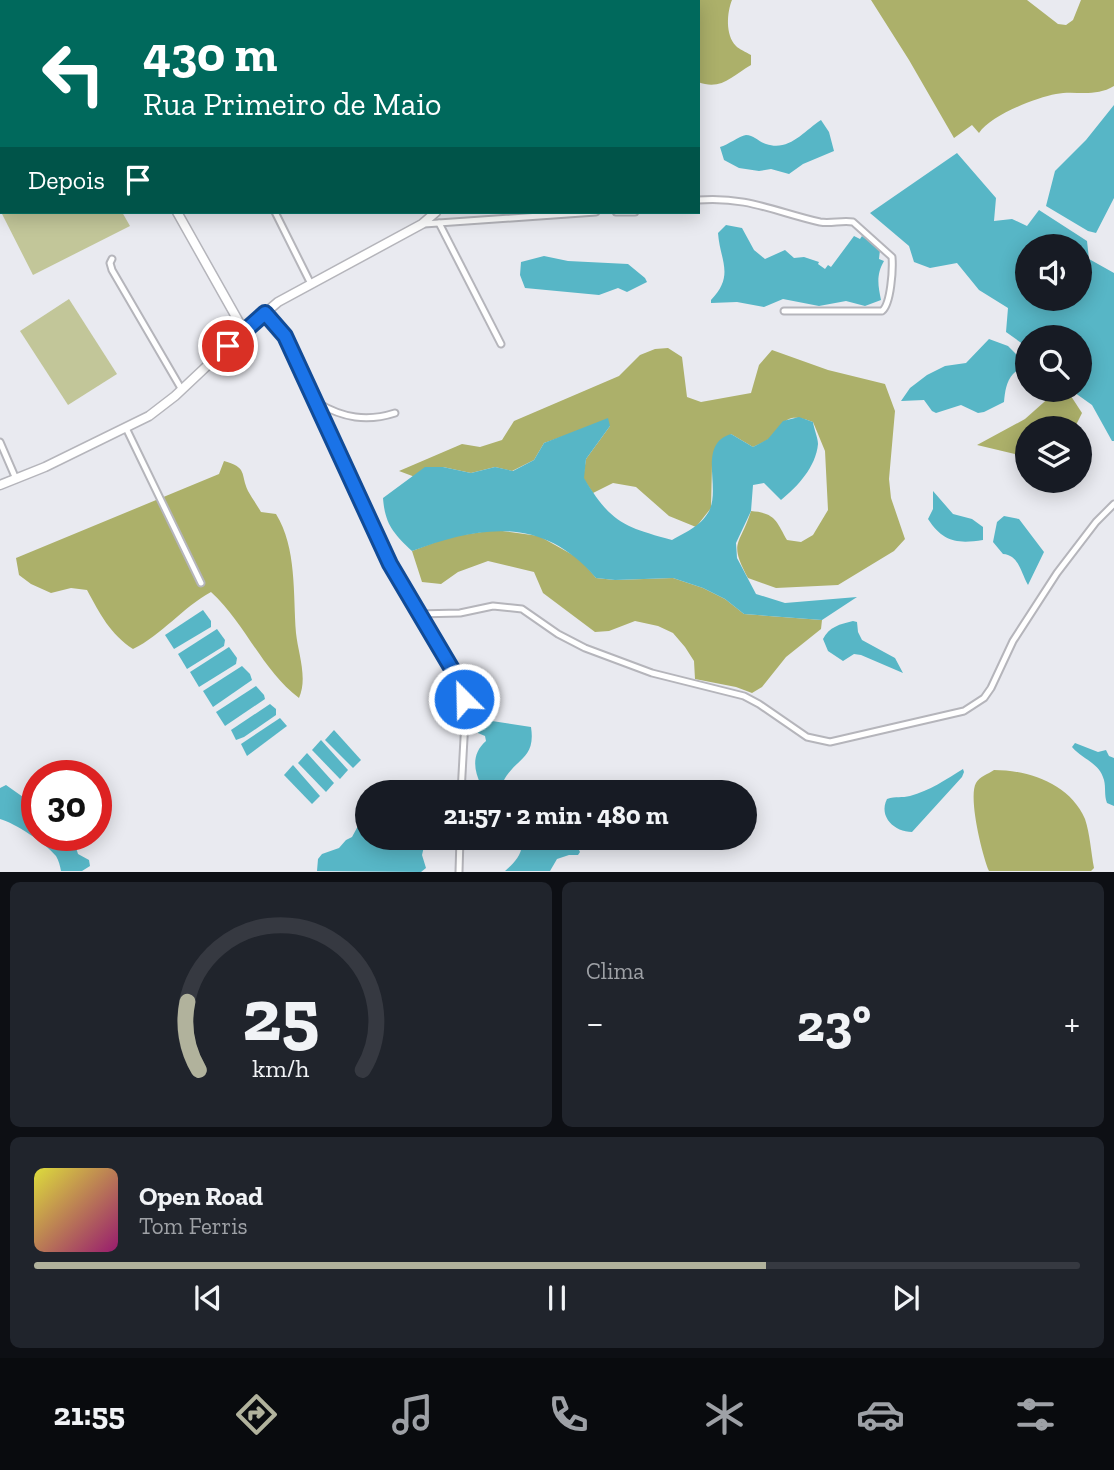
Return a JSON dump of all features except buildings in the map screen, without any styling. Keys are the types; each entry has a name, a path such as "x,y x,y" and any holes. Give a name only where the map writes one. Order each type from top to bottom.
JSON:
{"main road":[{"path":"183,214 244,331"},
{"path":"0,485 149,416 183,390 244,331 287,296 422,224 434,214"}],"street":[{"path":"700,200 723,199 756,203 823,222 853,222 892,257 887,307 882,311 784,311"},
{"path":"276,214 310,282"},
{"path":"422,224 567,214"},
{"path":"439,223 501,344"},
{"path":"111,259 112,270 183,390"},
{"path":"265,313 285,336 359,500 417,614 452,669 464,699 461,780"},
{"path":"317,402 350,417 367,419 395,413"},
{"path":"127,428 201,583"},
{"path":"0,442 16,479"},
{"path":"417,614 460,613 493,606 522,609 578,645 652,673 744,696 807,737 830,742 964,711 984,698 1013,641 1056,573 1096,522 1114,504"},
{"path":"459,872 460,850"}],"green space":[{"path":"700,0 732,0 728,17 730,36 736,46 751,55 751,65 732,78 713,85 700,82"},
{"path":"871,0 1027,0 1058,24 1066,25 1073,20 1081,0 1114,0 1114,86 1099,92 1063,93 1037,99 1003,114 979,133 972,125 954,138"},
{"path":"2,214 123,214 130,226 33,275"},
{"path":"69,299 117,374 68,405 20,331"},
{"path":"668,348 682,357 687,397 701,402 751,393 759,365 772,350 828,370 885,384 895,411 889,479 891,498 905,539 894,551 838,585 776,588 748,578 737,550 751,511 770,516 787,540 801,542 813,535 828,510 825,451 813,422 796,418 786,420 769,439 753,447 731,434 712,465 711,508 696,527 669,516 636,487 613,483 593,493 583,478 586,459 610,426 544,443 534,460 512,471 495,467 471,473 443,467 426,467 415,477 399,471 462,444 480,447 502,440 514,421 619,376 640,355 655,349"},
{"path":"1044,402 1075,402 1082,413 1080,416 1028,416"},
{"path":"1015,424 1015,454 977,445"},
{"path":"224,461 240,469 248,491 261,512 276,514 288,541 293,572 296,633 303,674 299,698 274,674 234,618 211,592 133,649 112,630 87,590 71,588 51,593 19,575 16,558 219,474"},
{"path":"495,530 539,536 580,559 596,578 673,578 725,599 744,614 822,620 821,629 786,657 762,687 752,693 695,679 694,661 685,647 673,633 658,626 635,621 609,631 595,632 543,593 534,572 488,561 458,572 441,584 422,582 412,551 449,537"},
{"path":"994,770 1034,776 1059,788 1069,797 1078,807 1087,825 1094,868 1091,871 989,871 977,826 974,790 979,779"}],"water":[{"path":"1114,105 1114,198 1096,233 1046,206 1055,171 1086,140"},
{"path":"821,120 829,132 834,151 803,164 789,174 771,169 759,171 739,168 724,160 720,147 743,136 752,136 774,146 782,145 796,139"},
{"path":"957,153 996,198 994,221 1012,219 1027,226 1039,210 1076,234 1015,234 1015,311 1092,311 1092,261 1114,273 1114,441 1088,402 1092,402 1092,325 1015,325 1015,338 1006,332 1008,308 979,290 957,263 930,268 914,262 909,246 870,213"},
{"path":"726,225 742,228 754,250 765,259 785,250 794,258 804,257 819,262 825,269 828,265 831,267 854,236 860,239 862,236 880,250 879,259 884,261 878,280 881,300 865,306 846,301 819,306 783,299 764,307 737,302 711,303 724,275 718,233"},
{"path":"544,256 568,261 628,264 647,282 627,292 618,288 599,295 525,288 520,275 521,262"},
{"path":"989,339 1008,346 1015,353 1015,372 1009,380 1004,402 978,413 961,405 936,413 924,400 901,401 910,388 927,375 945,366 966,363"},
{"path":"799,417 813,422 818,444 814,461 799,483 781,500 764,483 753,485 751,511 736,543 737,558 756,594 785,603 857,597 822,620 744,614 725,599 673,578 596,578 576,558 555,544 533,535 510,531 462,536 412,551 395,533 386,515 383,498 425,467 443,467 471,473 495,467 513,471 534,460 544,443 608,418 610,426 586,459 584,478 602,504 620,521 672,540 699,524 710,509 713,489 712,456 721,439 731,434 753,447 768,439 783,421"},
{"path":"933,491 953,514 972,519 983,527 983,540 951,540 939,533 928,519 933,509"},
{"path":"1004,516 1019,519 1044,552 1028,585 1016,561 1003,554 993,542 997,522"},
{"path":"203,610 211,621 211,627 174,649 165,635"},
{"path":"857,622 862,640 895,658 903,673 861,655 854,654 843,661 828,651 823,639 825,635 835,627"},
{"path":"217,629 225,640 224,646 187,669 178,654"},
{"path":"229,647 237,658 236,664 199,687 190,672"},
{"path":"242,666 252,680 213,707 203,691"},
{"path":"256,686 265,699 225,726 216,712"},
{"path":"477,702 492,721 531,727 532,738 528,752 504,780 479,780 475,767 476,756 486,741 485,736 476,729"},
{"path":"270,704 276,709 276,715 236,740 231,730"},
{"path":"280,718 287,726 247,756 241,744"},
{"path":"334,730 361,760 353,768 325,740"},
{"path":"321,740 348,770 340,779 312,750"},
{"path":"1075,743 1098,752 1106,750 1109,756 1114,758 1114,806 1107,803 1102,774 1072,747"},
{"path":"307,753 334,783 326,792 298,763"},
{"path":"293,765 320,796 312,804 284,775"},
{"path":"963,769 962,777 912,832 894,826 886,817 887,799 924,791"},
{"path":"6,785 21,796 21,829 0,819 0,788"},
{"path":"355,832 355,850 423,850 426,868 421,872 317,871 318,859 322,854 339,848"},
{"path":"51,851 77,851 89,860 90,866 82,871 61,871 56,856"},
{"path":"520,852 580,852 578,855 557,859 550,871 505,871"}],"route":[{"path":"228,346 265,313 279,327 297,357 331,439 390,564 417,614 452,669 464,699"}]}
